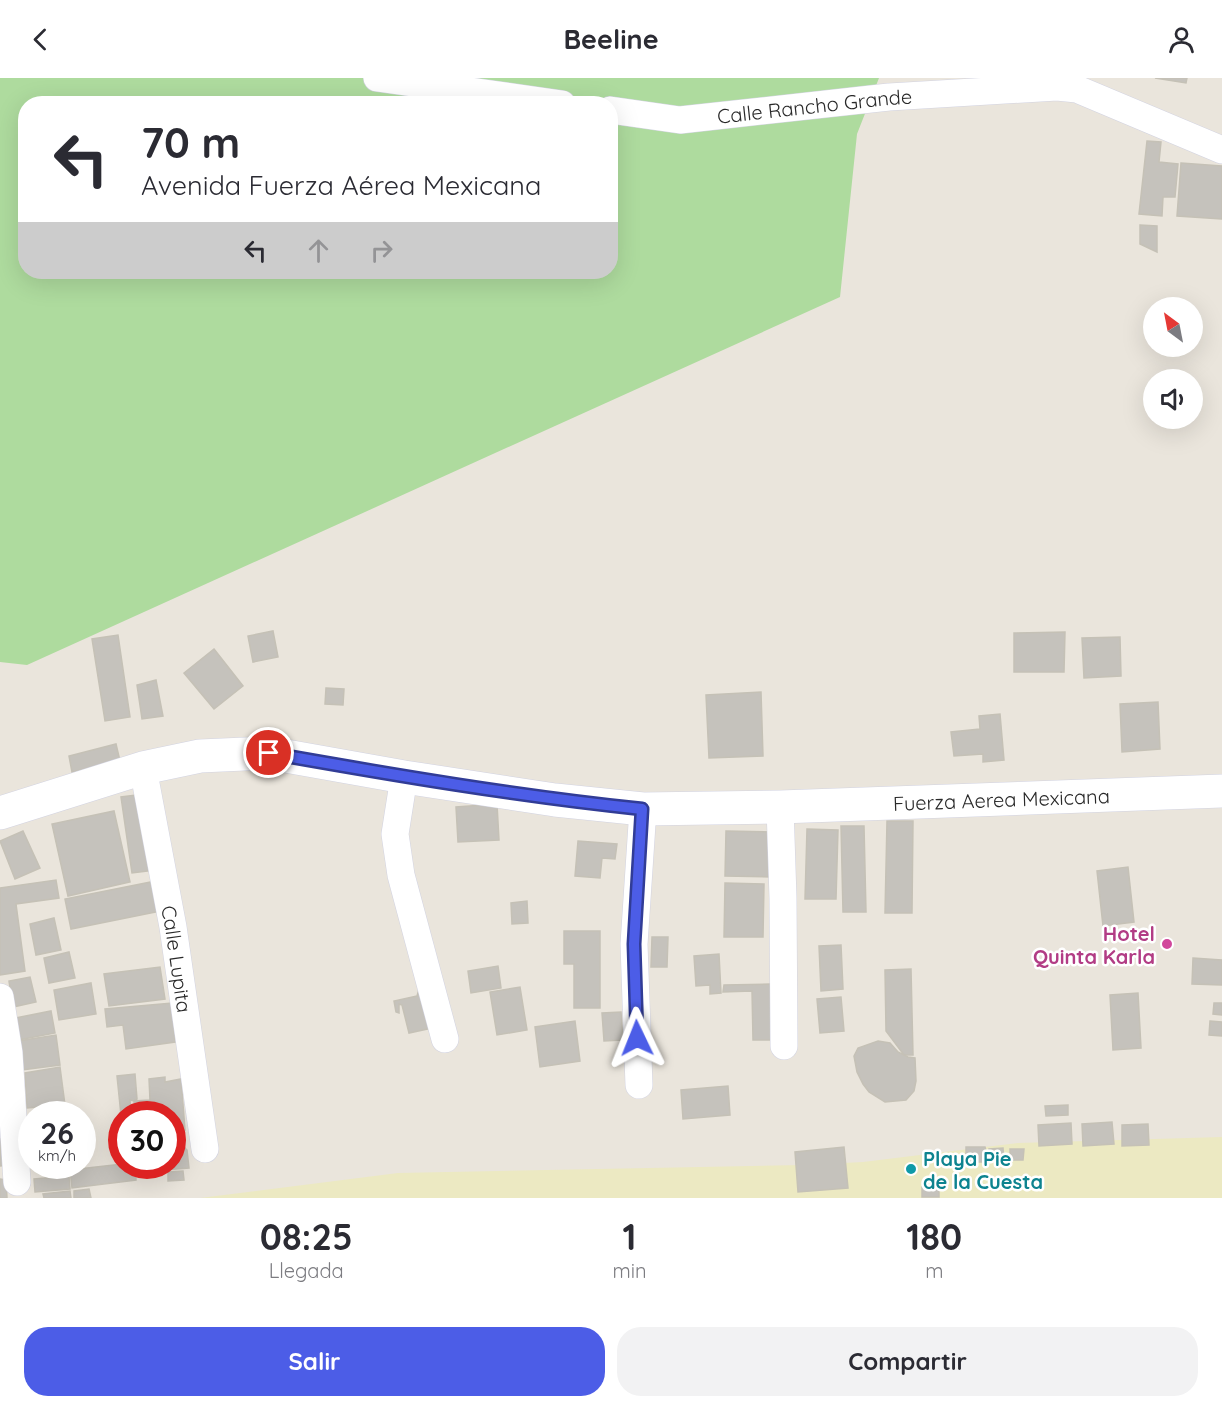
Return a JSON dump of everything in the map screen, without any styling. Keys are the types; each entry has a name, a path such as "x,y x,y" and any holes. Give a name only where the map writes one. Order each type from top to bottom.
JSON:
{"main road":[{"name":"Fuerza Aerea Mexicana","path":"0,813 143,768 200,756 269,753 555,800 642,809 780,807 1222,791"}],"street":[{"path":"377,78 505,96"},
{"name":"Calle Rancho Grande","path":"618,111 680,120 889,97 1057,87 1077,89 1222,150"},
{"name":"Calle Lupita","path":"143,768 173,927 205,1149"},
{"path":"404,777 396,834 401,876 445,1039"},
{"path":"780,807 784,1046"},
{"path":"639,1085 634,944 642,809"},
{"path":"0,997 9,1053 17,1182"}],"green space":[{"path":"0,78 879,78 857,134 840,297 27,665 0,662"}],"sand":[{"name":"Playa Pie de la Cuesta","path":"1222,1137 1222,1198 200,1198 398,1173 803,1165 863,1162 1018,1143"}],"building":[{"path":"1155,78 1187,78 1186,83"},
{"path":"1147,141 1161,142 1159,162 1178,164 1175,197 1163,197 1162,216 1139,214"},
{"path":"1181,163 1222,166 1222,219 1177,216"},
{"path":"1140,225 1157,226 1157,252 1140,244"},
{"path":"273,631 278,657 253,662 248,636"},
{"path":"1065,632 1064,672 1014,672 1014,633"},
{"path":"118,635 130,717 105,721 92,639"},
{"path":"1120,637 1121,676 1084,678 1082,638"},
{"path":"214,649 243,686 214,709 184,673"},
{"path":"156,680 163,716 142,719 137,685"},
{"path":"326,688 344,689 343,705 325,704"},
{"path":"761,692 763,756 709,758 706,695"},
{"path":"1158,702 1160,749 1122,752 1120,704"},
{"path":"1000,714 1004,760 983,762 983,754 954,756 951,732 980,729 979,716"},
{"path":"116,744 120,761 72,772 69,756"},
{"path":"144,794 155,870 132,873 121,797"},
{"path":"497,804 499,840 458,842 456,807"},
{"path":"114,811 130,882 68,896 52,824"},
{"path":"887,821 913,821 912,913 885,913"},
{"path":"841,826 864,826 866,912 843,912"},
{"path":"807,829 838,830 836,899 805,899"},
{"path":"23,831 40,868 15,879 0,841"},
{"path":"726,831 772,832 771,877 725,876"},
{"path":"578,841 617,844 615,859 602,858 600,878 575,876"},
{"path":"1128,867 1134,922 1103,926 1097,871"},
{"path":"56,880 59,898 16,904 25,971 0,975 0,888"},
{"path":"156,881 161,911 71,929 65,899"},
{"path":"725,883 764,884 763,937 724,937"},
{"path":"527,901 528,923 512,924 511,903"},
{"path":"54,918 61,950 36,955 30,924"},
{"path":"564,931 600,931 600,1008 574,1008 574,964 564,964"},
{"path":"652,937 668,937 667,967 651,967"},
{"path":"841,945 843,989 821,991 819,946"},
{"path":"69,952 75,978 49,983 44,958"},
{"path":"719,954 721,993 710,994 710,985 696,986 694,956"},
{"path":"1193,958 1222,960 1222,985 1192,984"},
{"path":"498,966 501,988 471,993 468,971"},
{"path":"160,967 165,999 109,1006 104,974"},
{"path":"911,969 913,1055 904,1055 886,1031 885,970"},
{"path":"30,977 36,1002 13,1007 9,981"},
{"path":"91,983 96,1014 59,1020 54,990"},
{"path":"770,984 771,1040 753,1040 752,991 723,992 724,985"},
{"path":"420,986 437,1027 409,1033 402,1005 399,1004 399,1013 396,1012 394,1001 417,996"},
{"path":"520,987 527,1030 497,1035 490,992"},
{"path":"1138,993 1141,1048 1113,1050 1110,995"},
{"path":"841,997 844,1031 820,1033 817,999"},
{"path":"172,1003 175,1042 126,1049 123,1025 107,1027 105,1009"},
{"path":"1214,1003 1222,1003 1222,1015 1213,1014"},
{"path":"51,1011 55,1033 18,1040 15,1018"},
{"path":"621,1012 623,1040 604,1041 602,1013"},
{"path":"575,1021 580,1061 540,1067 535,1027"},
{"path":"1210,1021 1222,1022 1222,1036 1209,1035"},
{"path":"56,1035 60,1065 22,1070 18,1041"},
{"path":"878,1041 890,1043 898,1052 915,1058 914,1091 906,1100 885,1102 869,1092 857,1072 854,1056 858,1048"},
{"path":"60,1067 64,1101 27,1101 25,1073"},
{"path":"135,1074 137,1099 120,1101 117,1076"},
{"path":"165,1077 165,1082 181,1079 183,1101 134,1101 150,1100 149,1079"},
{"path":"728,1086 730,1115 683,1119 681,1090"},
{"path":"1068,1105 1068,1115 1046,1116 1045,1106"},
{"path":"1112,1122 1114,1144 1083,1146 1082,1124"},
{"path":"1071,1123 1072,1144 1039,1146 1038,1125"},
{"path":"1148,1124 1149,1145 1122,1146 1122,1125"},
{"path":"6,1138 9,1165 0,1166 0,1139"},
{"path":"844,1147 848,1188 798,1192 795,1152"},
{"path":"966,1147 985,1147 989,1162 966,1162"},
{"path":"1003,1148 1004,1160 990,1161 989,1149"},
{"path":"186,1149 187,1150 189,1168 186,1168"},
{"path":"1010,1149 1024,1149 1023,1160 1010,1160"},
{"path":"108,1166 108,1179 136,1180 72,1188 71,1179 96,1179 96,1167"},
{"path":"0,1179 6,1180 7,1198 0,1198"},
{"path":"34,1179 69,1179 70,1189 35,1192"},
{"path":"168,1179 184,1180 168,1181"},
{"path":"922,1187 939,1187 939,1197 922,1197"},
{"path":"89,1189 91,1198 74,1198 74,1191"},
{"path":"70,1191 71,1198 44,1198 43,1194"}],"place":[{"name":"Hotel Quinta Karla","path":"1167,944"},
{"name":"Playa Pie de la Cuesta","path":"911,1169"}],"route":[{"path":"269,753 534,797 642,809 634,944 637,1038"}]}
